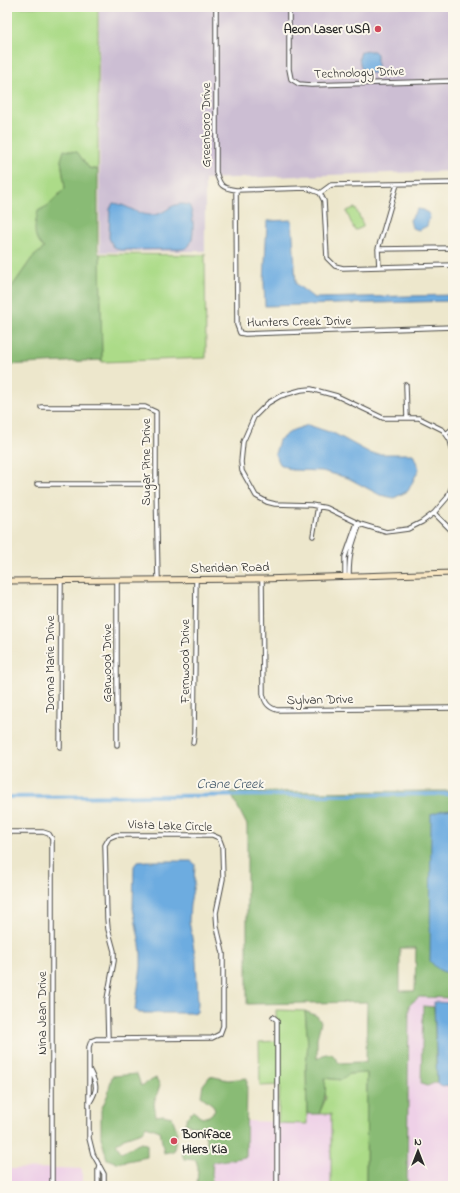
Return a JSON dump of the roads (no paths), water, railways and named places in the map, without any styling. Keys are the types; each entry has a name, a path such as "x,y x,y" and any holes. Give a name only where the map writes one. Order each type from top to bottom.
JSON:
{"street":[{"name":"Greenboro Drive","path":"216,7 216,172 219,183 226,189 236,190 307,188 320,193"},
{"name":"Technology Drive","path":"289,7 289,70 291,79 299,84 310,85 453,81"},
{"path":"379,267 378,249 397,184"},
{"path":"453,184 331,185 320,193 324,201 325,250 330,263 335,266 343,268 453,265"},
{"name":"Hunters Creek Drive","path":"236,190 236,325 240,333 453,327"},
{"path":"378,249 453,248"},
{"path":"406,385 407,418"},
{"path":"453,452 450,440 443,430 419,418 383,418 337,396 312,389 301,390 280,396 268,403 254,416 243,442 241,462 242,471 256,496 267,502 275,504 311,505 328,508 358,524 386,532 408,529 422,522 434,513 447,498 453,484"},
{"name":"Sugar Pine Drive","path":"41,407 145,407 156,412 158,580"},
{"path":"446,434 453,428"},
{"path":"37,484 156,484"},
{"path":"313,536 318,506"},
{"path":"434,513 450,529 453,530"},
{"path":"347,575 352,543 358,524"},
{"name":"Sheridan Road","path":"7,580 196,580 347,575 453,574"},
{"name":"Sylvan Drive","path":"262,579 263,694 265,702 271,708 277,710 453,708"},
{"name":"Donna Marie Drive","path":"60,748 61,580"},
{"name":"Garwood Drive","path":"116,580 117,745"},
{"name":"Fernwood Drive","path":"193,743 196,580"},
{"name":"Nina Jean Drive","path":"7,832 43,832 49,834 52,839 52,1186"},
{"name":"Vista Lake Circle","path":"104,1186 104,1174 93,1154 89,1138 91,1041 96,1039 108,1039 212,1038 220,1034 223,1026 223,953 217,928 216,913 223,879 222,846 219,838 212,835 116,834 110,838 105,845 107,923 114,951 114,961 107,999 108,1039"},
{"path":"273,1017 277,1020 277,1186"},
{"name":"Vista Lake Circle","path":"89,1103 95,1093 96,1088 96,1082 90,1071"},
{"path":"89,1088 96,1088"},
{"name":"Vista Lake Circle","path":"98,1186 99,1165"}],"water":[{"path":"374,51 377,54 376,73 371,73 361,68 359,58 361,52"},
{"path":"113,203 149,215 155,215 177,205 189,205 192,214 193,226 189,246 183,249 119,250 113,246 109,238 110,209"},
{"path":"418,209 424,210 430,215 427,226 419,230 412,228 410,220"},
{"path":"292,220 296,284 314,298 453,295 453,301 265,306 264,283 267,221"},
{"path":"308,425 335,434 372,454 413,454 419,469 408,491 394,498 380,495 348,478 322,471 292,470 280,464 275,454 279,440 293,430"},
{"path":"453,809 453,972 446,972 440,970 430,961 431,814 443,810"},
{"path":"191,861 195,864 189,921 196,960 197,1012 139,1013 135,1009 141,967 141,954 133,908 134,866 137,862"},
{"path":"434,1002 453,1003 453,1087 442,1086 437,1082"}],"waterway":[{"name":"Crane Creek","path":"7,797 453,794"}],"place":[{"name":"Aeon Laser USA","path":"378,29"},
{"name":"Boniface Hiers Kia","path":"174,1141"}]}
